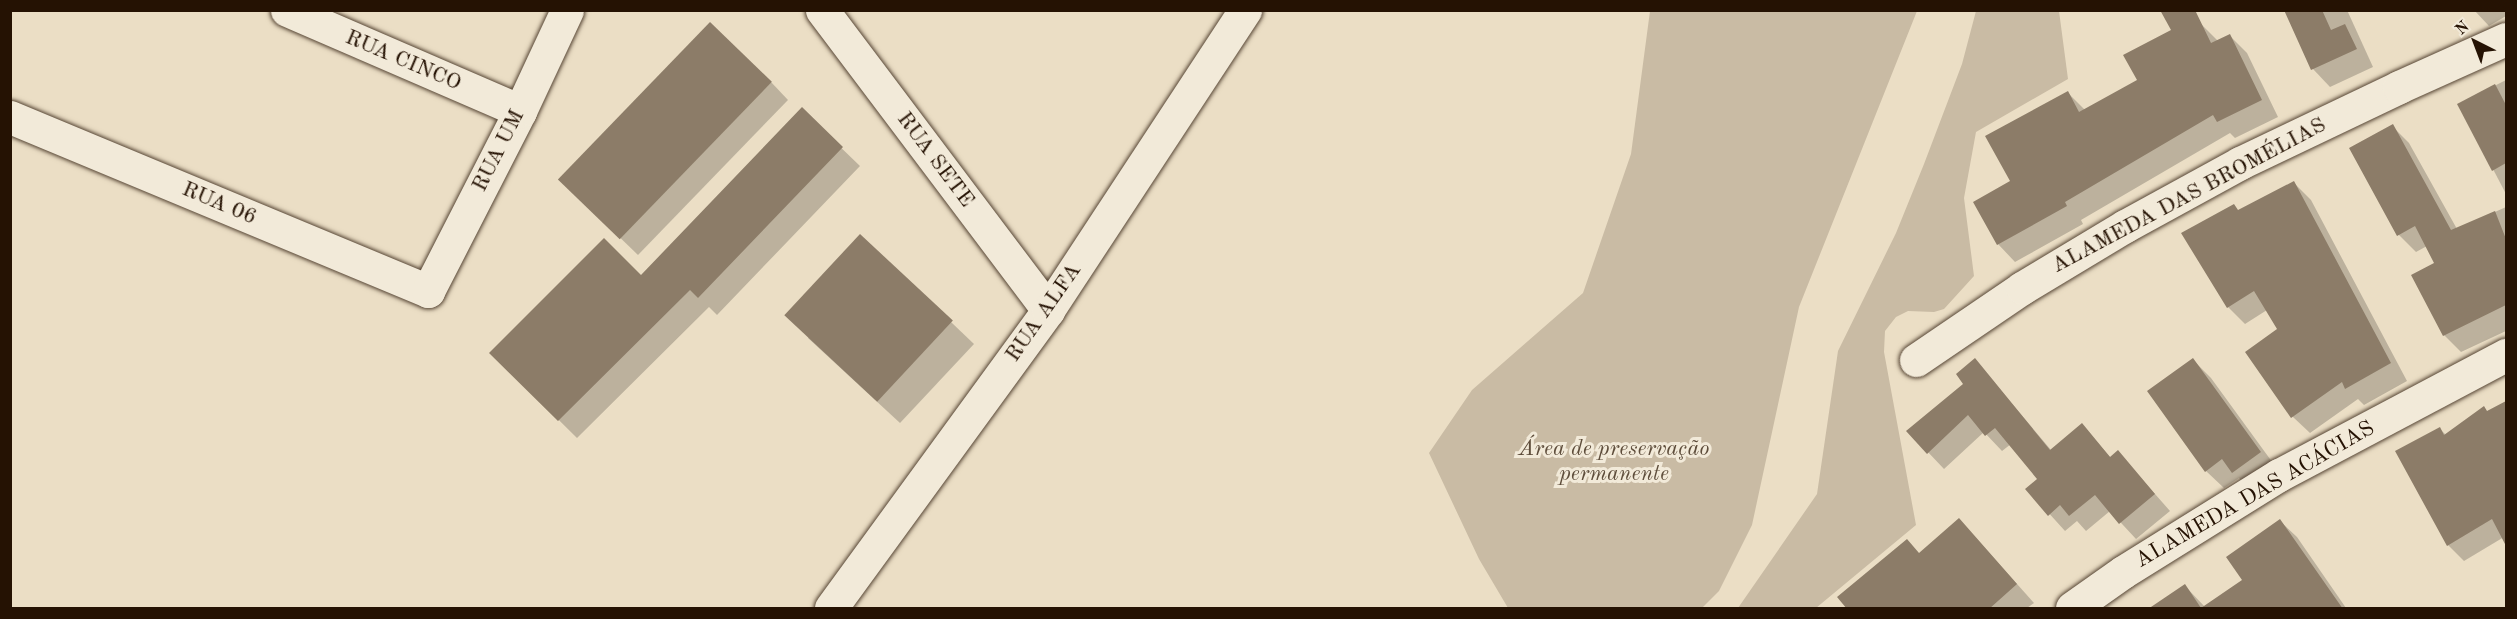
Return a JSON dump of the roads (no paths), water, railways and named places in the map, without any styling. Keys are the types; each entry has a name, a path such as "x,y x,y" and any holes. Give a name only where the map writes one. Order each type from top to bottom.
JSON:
{"street":[{"name":"RUA CINCO","path":"286,10 335,21 520,111"},
{"name":"RUA UM","path":"428,291 520,111 567,10"},
{"name":"RUA SETE","path":"822,10 1048,310"},
{"name":"RUA ALFA","path":"831,609 1048,310 1245,10"},
{"name":"ALAMEDA DAS BROMÉLIAS","path":"1916,360 2022,288 2240,163 2506,39"},
{"name":"RUA 06","path":"10,117 428,291"},
{"name":"ALAMEDA DAS ACÁCIAS","path":"2072,609 2123,572 2279,475 2506,355"}],"park label":[{"name":"Área de preservação permanente","path":"1614,462"}]}
